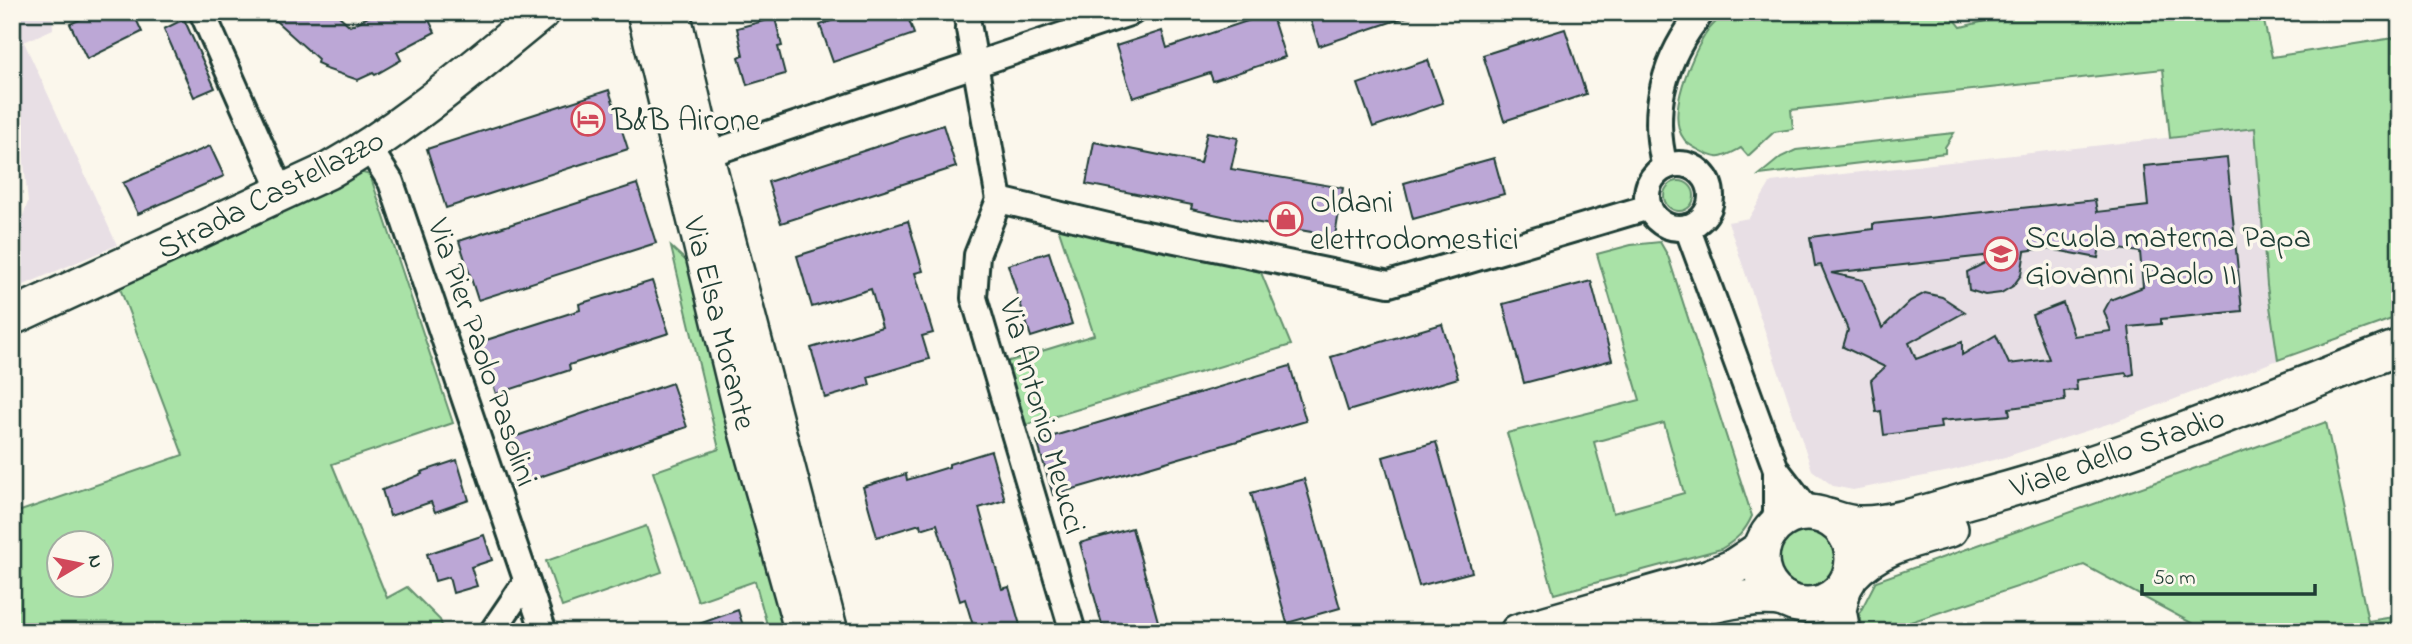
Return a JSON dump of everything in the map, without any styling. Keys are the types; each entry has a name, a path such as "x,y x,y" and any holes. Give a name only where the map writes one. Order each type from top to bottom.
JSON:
{"street":[{"path":"202,12 282,193"},
{"name":"Strada Castellazzo","path":"12,317 282,193 369,148 409,120 542,12"},
{"name":"Via Elsa Morante","path":"645,12 694,158 760,420 803,632"},
{"name":"Via Elsa Morante","path":"672,12 694,158"},
{"path":"966,12 999,200 1112,227 1389,284 1648,207"},
{"path":"694,158 1132,12"},
{"path":"1665,167 1659,144 1662,82 1676,48 1702,12"},
{"name":"Via Pier Paolo Pasolini","path":"369,148 391,182 544,632"},
{"path":"1676,164 1696,169 1710,185 1710,206 1705,216 1687,228 1668,227 1660,222 1648,207 1651,179 1665,167 1676,164"},
{"name":"Via Antonio Meucci","path":"999,200 977,255 974,298 1073,632"},
{"path":"1687,228 1776,469 1803,504 1842,527 1851,542 1854,559 1838,610 1842,632"},
{"name":"Viale dello Stadio","path":"1518,632 1707,579 1732,569 1785,517 1799,513 1821,514 1845,523 1861,524 1889,520 2011,489 2138,448 2400,347"},
{"name":"Viale dello Stadio","path":"1619,632 1722,603 1767,598 1800,612 1830,600 1860,565 1911,539 1986,520 2102,485 2172,461 2400,373"},
{"name":"Via Elsa Morante","path":"760,420 830,632"},
{"path":"1776,469 1776,512 1767,537 1762,572 1774,592 1800,612"},
{"path":"492,632 526,582"}],"shaded area":[{"path":"12,12 52,12 53,29 24,42 117,245 12,290 12,229 21,221 28,202 12,47"},
{"name":"Scuola materna Papa Giovanni Paolo II","path":"2255,128 2266,286 2278,360 2117,421 2005,457 1950,471 1853,490 1833,486 1812,470 1728,222 1749,218 1771,182"}],"green space":[{"path":"1726,12 1949,12 1961,27 2021,12 2239,12 2242,20 2263,17 2272,57 2400,37 2400,316 2278,360 2267,286 2255,128 2170,138 2163,69 1791,110 1793,129 1774,132 1748,156 1741,148 1719,157 1710,155 1684,139 1677,115 1688,69 1709,29"},
{"path":"1954,133 1945,147 1945,153 1759,175 1781,157 1796,150"},
{"path":"353,170 370,175 453,423 332,464 387,598 407,587 440,620 444,632 12,632 12,514 183,455 118,283"},
{"path":"1679,181 1690,185 1694,196 1690,207 1679,211 1668,207 1664,196 1668,185"},
{"path":"1058,227 1260,270 1291,345 1026,425 1006,362 1094,335"},
{"path":"1660,242 1668,256 1752,516 1740,535 1721,549 1554,594 1507,433 1640,400 1597,254 1631,245","holes":["1664,423 1684,493 1613,513 1594,442"]},
{"path":"671,247 693,267 788,632 769,632 755,581 698,601 653,472 719,449"},
{"path":"2326,422 2368,621 2400,616 2400,632 2208,632 2084,565 1880,632 1864,632 1859,614 1876,581"},
{"path":"1812,520 1842,542 1847,556 1845,565 1829,588 1820,594 1810,595 1794,592 1782,584 1775,573 1773,560 1775,547 1782,535 1794,525"},
{"path":"646,526 662,572 562,607 546,561"}],"building":[{"path":"96,12 133,12 142,32 87,59 70,24"},
{"path":"266,12 335,12 350,26 378,12 425,12 435,32 397,52 401,60 375,75 373,73 358,80 323,68 324,66 317,63 318,59"},
{"path":"846,12 906,12 914,34 833,62 820,25 847,15"},
{"path":"1308,12 1409,12 1409,16 1319,46"},
{"path":"1271,13 1285,57 1213,81 1210,73 1133,98 1116,46 1162,31 1167,48"},
{"path":"775,18 782,46 778,47 785,74 747,85 739,57 743,55 737,28"},
{"path":"184,19 215,88 194,97 164,29"},
{"path":"1565,29 1586,94 1504,121 1483,55"},
{"path":"1428,60 1443,103 1373,127 1358,84"},
{"path":"609,90 628,149 446,208 427,149"},
{"path":"943,125 956,167 781,223 768,182"},
{"path":"1207,132 1238,138 1231,169 1343,188 1335,236 1236,219 1191,209 1192,205 1086,184 1094,142 1200,163"},
{"path":"210,146 224,176 138,214 123,183"},
{"path":"1494,158 1504,194 1413,219 1404,183"},
{"path":"2227,158 2242,311 2161,319 2161,324 2129,327 2134,374 2076,380 2077,390 2064,391 2065,401 2009,408 2010,415 1940,421 1941,428 1884,435 1881,411 1876,412 1871,380 1885,367 1843,347 1848,330 1821,265 1815,266 1810,237 1873,229 1873,224 2095,200 2097,212 2148,206 2144,166","holes":["2100,246 2140,252 2143,287 2110,300 2104,311 2111,331 2074,336 2063,303 2032,315 2049,359 2009,364 1996,335 1962,355 1962,342 1916,359 1909,343 1965,312 1942,297 1925,293 1910,301 1882,328 1863,280 1831,273 2002,254 1967,272 1969,290 1985,295 2001,293 2013,286 2021,275 2025,251 2045,248 2098,258"]},
{"path":"637,184 656,243 478,300 459,241"},
{"path":"908,221 923,271 915,273 933,333 922,336 929,359 868,377 870,385 825,398 811,348 882,327 871,289 812,307 797,256"},
{"path":"1049,252 1072,324 1031,337 1008,265"},
{"path":"652,281 669,333 569,365 570,370 496,394 480,342 580,310 579,304"},
{"path":"1591,281 1612,360 1524,383 1503,304"},
{"path":"1442,324 1458,378 1348,411 1331,357"},
{"path":"1290,366 1306,421 1053,495 1037,441"},
{"path":"672,383 687,427 525,482 511,438"},
{"path":"1436,442 1472,572 1419,586 1383,457"},
{"path":"991,451 1005,500 979,508 1002,589 1009,587 1022,632 975,632 965,599 960,601 937,524 921,529 920,524 877,537 863,487 906,474 907,480"},
{"path":"457,460 469,500 435,512 431,502 390,516 382,490 422,474 421,472"},
{"path":"1304,479 1340,608 1287,623 1251,493"},
{"path":"1132,528 1161,632 1104,632 1080,543"},
{"path":"484,535 492,560 471,567 477,586 453,593 449,577 435,581 427,554"},
{"path":"738,610 745,632 685,632 685,629"}],"place":[{"name":"B&B Airone","path":"588,119"},
{"name":"Oldani elettrodomestici","path":"1286,219"},
{"name":"Scuola materna Papa Giovanni Paolo II","path":"2001,254"}]}
